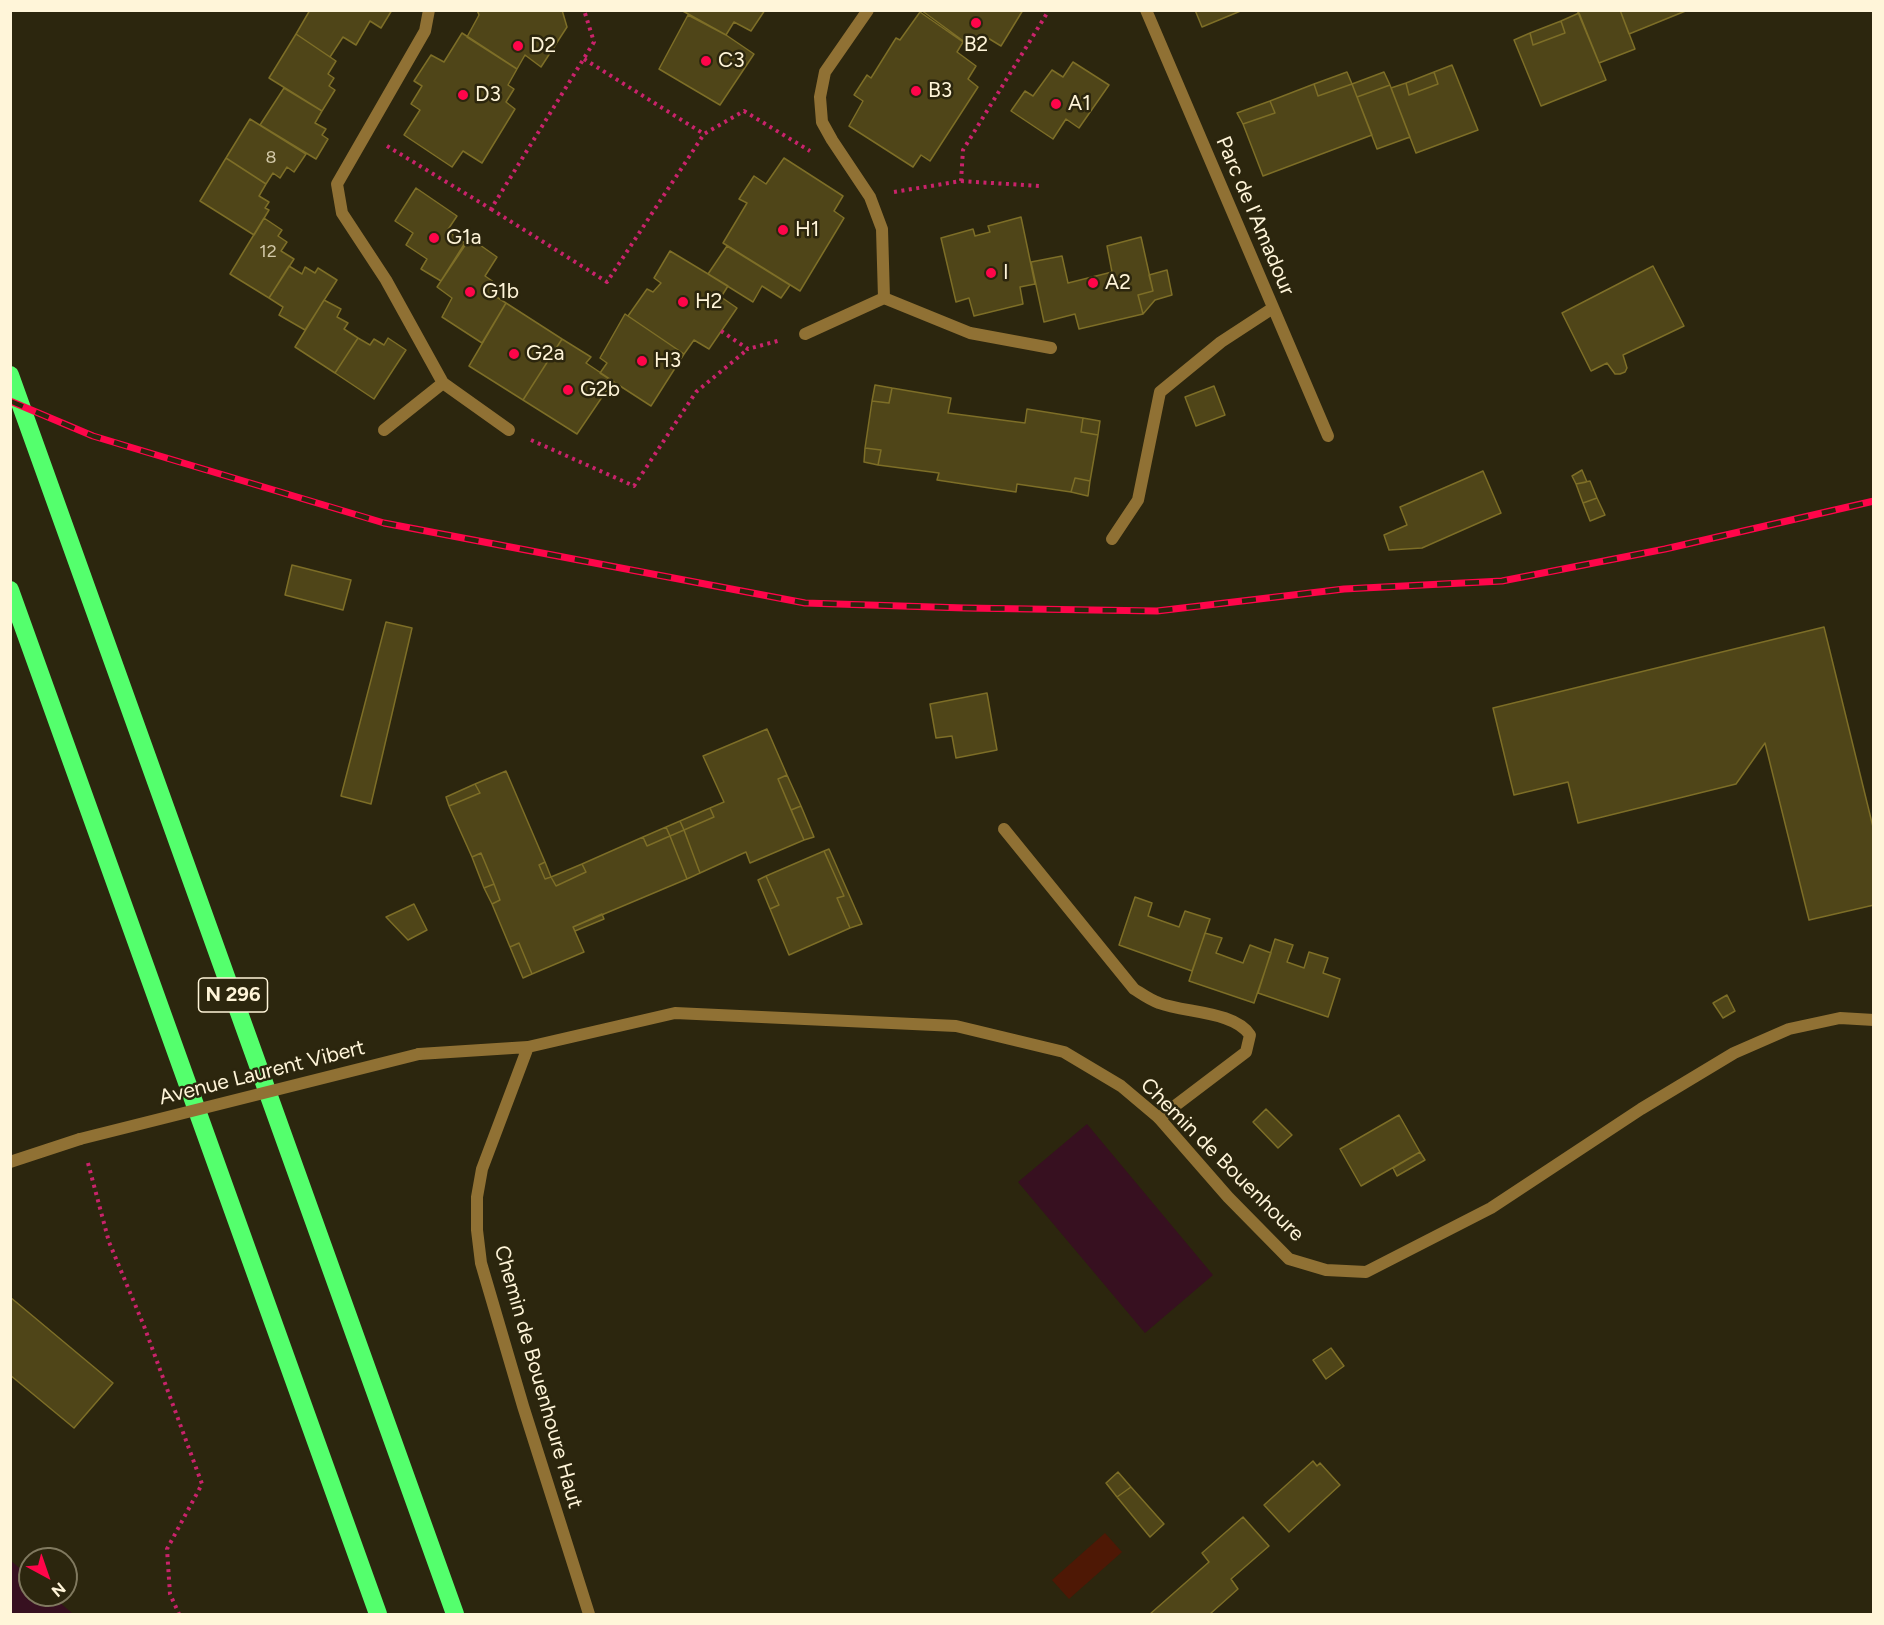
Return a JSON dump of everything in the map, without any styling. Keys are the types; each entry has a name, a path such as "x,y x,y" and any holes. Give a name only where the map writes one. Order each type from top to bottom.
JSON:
{"highway":[{"name":"N 296","path":"10,375 455,1614"},
{"path":"10,590 378,1614"}],"street":[{"path":"429,10 425,31 337,184 342,213 386,280 443,383 509,430"},
{"path":"867,10 825,72 820,97 822,122 870,197 882,229 884,298"},
{"name":"Parc de l'Amadour","path":"1146,10 1328,436"},
{"path":"805,334 884,298 970,333 1051,348"},
{"path":"1112,539 1138,500 1160,392 1221,342 1273,308"},
{"path":"384,430 443,383"},
{"path":"1004,829 1134,989 1159,1003 1225,1019 1245,1028 1250,1035 1246,1052 1159,1118"},
{"name":"Chemin de Bouenhoure","path":"528,1047 675,1013 956,1026 1064,1052 1121,1086 1159,1118 1228,1197 1289,1258 1326,1270 1365,1272 1491,1208 1641,1109 1734,1053 1789,1029 1840,1018 1874,1020"},
{"name":"Avenue Laurent Vibert","path":"10,1162 80,1139 419,1054 528,1047"},
{"name":"Chemin de Bouenhoure Haut","path":"528,1047 482,1169 477,1197 477,1230 481,1263 523,1406 590,1614"}],"path":[{"path":"491,209 594,42 585,10"},
{"path":"961,181 963,150 1049,10"},
{"path":"584,59 704,134"},
{"path":"366,133 607,282 704,134 744,111 808,152 832,140"},
{"path":"870,197 961,181 1039,186"},
{"path":"721,331 748,349"},
{"path":"509,430 634,486 696,392 748,349 805,334"},
{"path":"80,1139 97,1191 109,1242 144,1326 202,1484 167,1549 170,1593 179,1614"}],"shaded area":[{"path":"1087,1124 1213,1275 1145,1333 1018,1182"},
{"path":"1105,1533 1122,1552 1069,1599 1052,1580"},
{"path":"10,1560 18,1567 18,1607 65,1607 73,1614 11,1614"}],"building":[{"path":"310,10 392,10 381,28 370,21 356,45 343,37 330,57 296,34"},
{"name":"D2","path":"477,10 562,10 567,27 541,67 525,55 517,69 467,37 479,15"},
{"path":"681,10 765,10 751,31 734,22 726,35"},
{"name":"B2","path":"921,10 1023,10 1001,46 983,35 973,48"},
{"path":"1195,10 1243,10 1202,27"},
{"path":"1577,10 1620,10 1635,49 1599,63"},
{"path":"1620,10 1688,10 1629,34"},
{"name":"B3","path":"920,12 963,42 957,52 976,66 968,79 978,87 930,161 921,155 913,167 849,126 863,101 854,95 867,75 871,78 896,38 900,40"},
{"path":"1579,13 1606,80 1541,106 1514,40 1530,33 1533,45 1565,33 1561,21"},
{"name":"C3","path":"688,15 726,35 754,54 720,105 659,69"},
{"path":"1561,21 1565,33 1533,45 1530,33"},
{"name":"D3","path":"462,33 517,69 508,85 514,89 506,102 515,109 482,163 463,151 452,167 404,135 420,110 411,104 422,86 414,81 431,55 444,62"},
{"path":"296,34 336,61 328,74 334,78 329,86 335,90 322,111 269,78"},
{"name":"A1","path":"1073,62 1109,85 1079,128 1066,119 1053,139 1011,111 1025,91 1033,96 1052,70 1063,77"},
{"path":"1452,65 1478,130 1416,153 1391,88 1406,83 1409,95 1438,84 1434,72"},
{"path":"1347,72 1352,84 1318,96 1314,84"},
{"path":"1384,72 1390,85 1357,97 1352,84"},
{"path":"1434,72 1438,84 1409,95 1406,83"},
{"path":"1314,84 1318,96 1352,84 1372,135 1263,176 1243,124 1275,113 1270,101"},
{"path":"1390,85 1410,137 1377,149 1357,97"},
{"path":"284,88 322,111 315,123 326,129 322,135 328,139 316,159 260,125"},
{"path":"1270,101 1275,113 1243,124 1237,113"},
{"path":"250,119 306,154 294,172 287,167 280,178 273,173 266,184 226,158"},
{"path":"226,158 266,184 259,196 269,202 265,208 269,210 254,235 200,201"},
{"name":"H1","path":"784,158 843,196 834,211 844,218 800,291 723,243 747,203 739,199 754,176 766,184"},
{"name":"G1a","path":"416,188 457,216 447,231 465,243 441,281 421,269 427,259 406,245 413,233 395,221"},
{"name":"I","path":"1021,217 1035,284 1020,287 1023,304 974,316 969,298 956,302 941,238 973,229 975,236 990,232 988,226"},
{"path":"264,218 282,230 278,236 287,242 281,251 294,259 269,298 230,274"},
{"name":"A2","path":"1141,237 1153,291 1138,295 1143,314 1079,329 1075,314 1044,322 1031,262 1062,256 1068,283 1112,272 1107,246"},
{"name":"G1b","path":"470,238 497,257 485,276 501,287 495,296 506,303 482,343 442,317 452,298 437,287"},
{"path":"727,246 790,285 781,298 762,286 753,302 708,274"},
{"name":"H2","path":"670,251 728,286 721,297 737,308 709,349 694,340 684,354 628,316 647,289 653,292 661,283 654,278"},
{"path":"289,266 302,274 305,267 315,273 318,268 337,280 305,330 279,315 283,307 269,298"},
{"path":"1653,266 1684,326 1623,355 1627,368 1625,372 1615,374 1607,363 1591,371 1562,313"},
{"path":"1167,270 1172,295 1155,300 1143,314 1138,295 1153,291 1149,275"},
{"path":"324,300 341,309 337,317 348,323 344,329 358,338 335,373 295,347"},
{"name":"G2a","path":"506,303 562,339 523,400 469,366"},
{"name":"H3","path":"625,314 684,354 651,406 600,373 607,363 600,358"},
{"path":"358,338 370,345 374,339 384,345 388,338 406,350 374,399 335,373"},
{"name":"G2b","path":"562,339 591,357 586,363 613,381 577,434 523,400"},
{"path":"875,385 892,388 889,403 872,401"},
{"path":"1214,386 1225,415 1196,426 1185,397"},
{"path":"892,388 951,398 948,413 1025,423 1027,409 1083,418 1081,432 1098,435 1090,481 1075,478 1071,492 1017,484 1016,492 937,480 939,473 878,465 881,450 865,448 872,401 889,403"},
{"path":"1083,418 1100,421 1098,435 1081,432"},
{"path":"865,448 881,450 878,465 864,462"},
{"path":"1582,470 1587,482 1576,484 1572,476"},
{"path":"1483,471 1501,513 1422,548 1389,550 1384,535 1407,525 1400,507"},
{"path":"1075,478 1090,481 1088,496 1071,492"},
{"path":"1590,481 1597,498 1583,503 1576,484"},
{"path":"1597,498 1605,515 1590,521 1583,503"},
{"path":"292,565 351,580 343,610 285,595"},
{"path":"386,622 412,628 371,804 341,796"},
{"path":"1824,627 1874,831 1874,905 1809,920 1765,743 1736,784 1578,823 1568,782 1514,795 1493,708"},
{"path":"987,693 997,750 956,758 952,736 936,738 930,704"},
{"path":"767,729 787,775 778,779 804,840 750,863 746,852 700,873 684,830 714,817 710,808 724,802 703,756"},
{"path":"506,771 545,862 539,865 545,879 551,877 556,886 586,872 582,864 643,837 647,846 670,836 687,879 573,927 584,952 532,974 519,943 510,947 492,904 500,900 481,853 472,857 449,806 480,793 475,784"},
{"path":"787,775 801,806 791,810 778,779"},
{"path":"475,784 480,793 449,806 446,797"},
{"path":"801,806 814,837 804,840 791,810"},
{"path":"710,808 714,817 684,830 680,821"},
{"path":"680,821 684,830 670,836 666,827"},
{"path":"666,827 670,836 647,846 643,837"},
{"path":"684,830 700,873 687,879 670,836"},
{"path":"829,849 862,924 850,928 837,898 844,896 824,851"},
{"path":"824,851 844,896 837,898 850,928 789,955 770,909 779,905 766,876"},
{"path":"481,853 494,884 484,888 472,857"},
{"path":"545,862 551,877 545,879 539,865"},
{"path":"582,864 586,872 556,886 551,877"},
{"path":"766,876 779,905 770,909 758,880"},
{"path":"494,884 500,900 492,904 484,888"},
{"path":"1135,897 1152,903 1148,916 1179,927 1185,911 1210,919 1192,971 1119,945"},
{"path":"414,904 427,930 408,940 386,917"},
{"path":"602,914 604,919 575,931 573,927"},
{"path":"1205,933 1222,938 1216,953 1243,963 1250,945 1271,953 1254,1003 1189,981"},
{"path":"1275,939 1293,945 1287,962 1304,968 1309,952 1328,958 1323,973 1340,979 1328,1017 1258,993"},
{"path":"519,943 532,974 523,978 510,947"},
{"path":"1727,995 1735,1011 1723,1018 1713,1003"},
{"path":"1266,1109 1292,1135 1278,1148 1253,1122"},
{"path":"1399,1115 1420,1152 1361,1186 1340,1149"},
{"path":"1420,1152 1425,1160 1397,1176 1393,1168"},
{"path":"10,1297 113,1383 74,1428 10,1375"},
{"path":"1331,1348 1344,1366 1326,1379 1313,1360"},
{"path":"1313,1461 1317,1466 1320,1463 1340,1485 1289,1532 1264,1505"},
{"path":"1118,1472 1131,1487 1117,1497 1106,1483"},
{"path":"1131,1487 1164,1524 1150,1537 1117,1497"},
{"path":"1243,1517 1269,1546 1231,1579 1238,1589 1210,1614 1150,1614 1209,1562 1202,1553"}],"railway":[{"path":"10,401 93,436 384,523 805,603 1157,611 1344,589 1502,581 1665,549 1874,501"}],"place":[{"name":"B2","path":"976,23"},
{"name":"D2","path":"518,46"},
{"name":"C3","path":"706,61"},
{"name":"B3","path":"916,91"},
{"name":"D3","path":"463,95"},
{"name":"A1","path":"1056,104"},
{"name":"H1","path":"783,230"},
{"name":"G1a","path":"434,238"},
{"name":"I","path":"991,273"},
{"name":"A2","path":"1093,283"},
{"name":"G1b","path":"470,292"},
{"name":"H2","path":"683,302"},
{"name":"G2a","path":"514,354"},
{"name":"H3","path":"642,361"},
{"name":"G2b","path":"568,390"}]}
